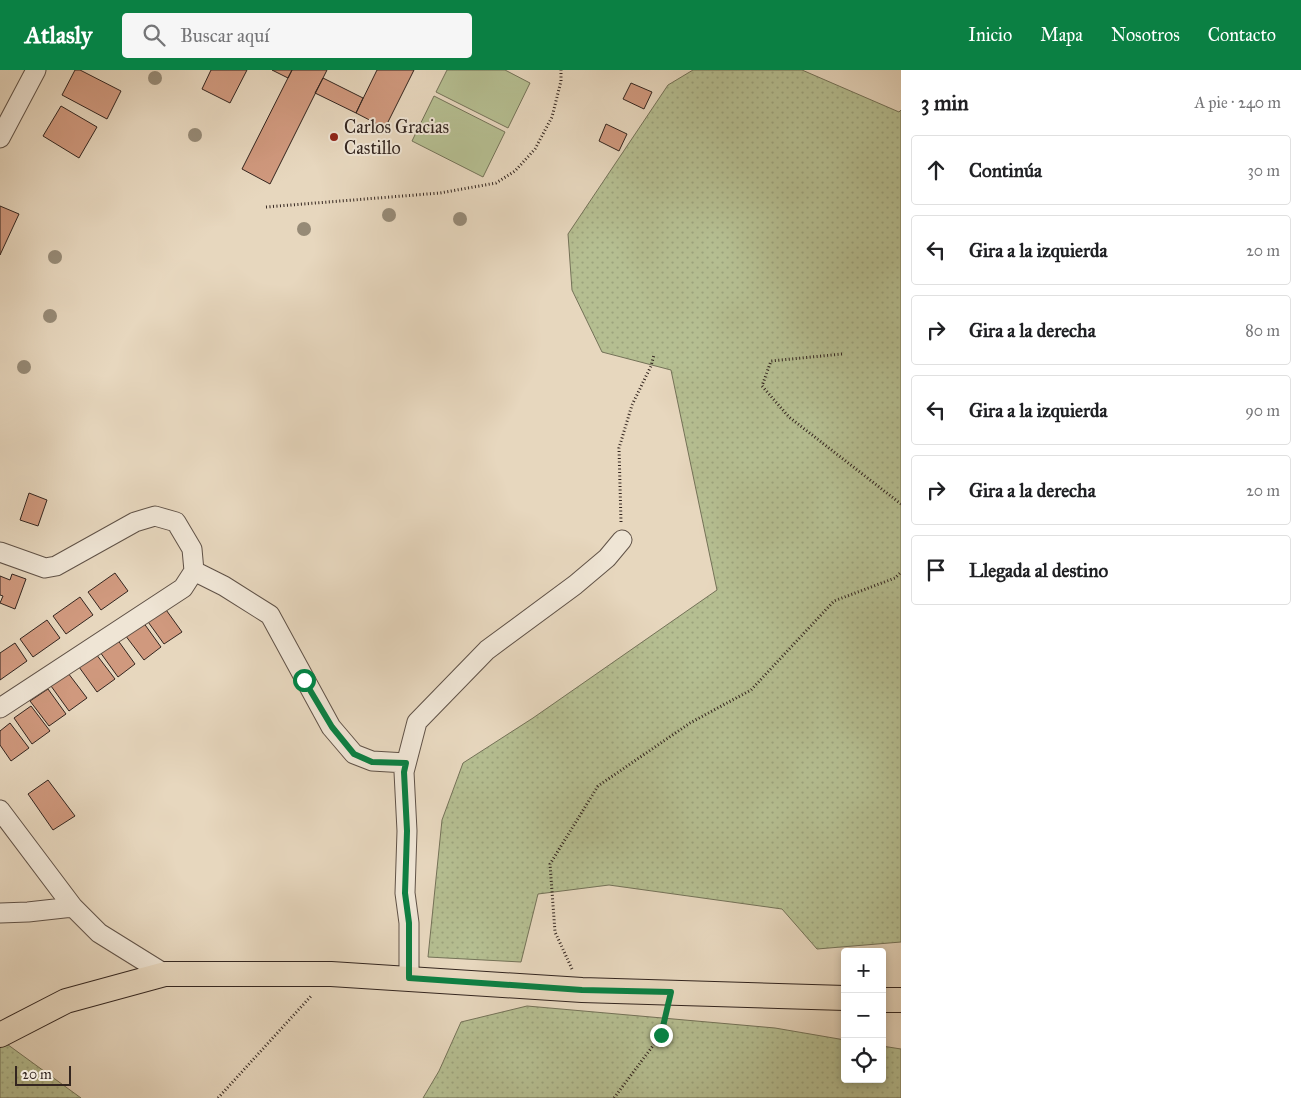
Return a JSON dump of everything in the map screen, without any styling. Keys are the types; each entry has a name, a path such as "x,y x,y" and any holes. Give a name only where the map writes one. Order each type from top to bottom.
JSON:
{"main road":[{"path":"0,1035 66,1001 165,974 331,974 582,990 841,998"},
{"path":"886,1000 901,1000"}],"street":[{"path":"0,138 36,70"},
{"path":"0,552 45,568 56,566 135,522 155,516 176,522 192,549 194,570 183,588 0,708"},
{"path":"409,978 409,923 404,872 407,831 404,772 417,722 487,650 575,585 607,558 622,540"},
{"path":"194,570 224,586 270,615 304,680 332,727 354,754 372,762 406,763"},
{"path":"0,810 73,907 99,933 165,974"},
{"path":"0,914 73,907"}],"path":[{"path":"266,207 440,193 496,183 515,171 535,149 552,117 561,81 561,70"},
{"path":"842,354 771,361 762,386 790,417 901,504"},
{"path":"622,540 620,448 632,405 651,366 654,355"},
{"path":"582,990 555,932 550,864 598,786 690,723 751,690 834,601 895,578 901,572"},
{"path":"218,1098 331,974"},
{"path":"614,1098 661,1035 671,992"}],"green space":[{"path":"447,70 505,70 530,83 508,128 436,92"},
{"path":"693,70 802,70 899,112 901,110 901,942 817,949 782,909 609,885 538,894 521,962 428,957 442,820 463,763 533,718 717,590 671,370 602,352 572,290 568,234 668,85"},
{"path":"434,96 505,132 483,177 412,141"},
{"path":"527,1006 775,1028 841,1039 841,1083 886,1083 886,1047 901,1049 901,1098 423,1098 439,1071 461,1022"},
{"path":"0,1039 81,1098 0,1098"}],"building":[{"path":"75,70 80,70 121,91 107,119 62,95"},
{"path":"211,70 247,70 230,103 202,89"},
{"path":"272,70 292,70 288,78"},
{"path":"292,70 327,70 270,184 242,169"},
{"path":"377,70 414,70 385,128 356,113"},
{"path":"323,78 363,98 356,113 315,93"},
{"path":"631,83 652,92 644,109 623,99"},
{"path":"61,106 97,127 79,158 43,136"},
{"path":"606,124 627,134 619,151 599,141"},
{"path":"0,206 19,214 0,255"},
{"path":"29,493 47,500 38,526 20,520"},
{"path":"115,573 128,591 101,610 88,592"},
{"path":"12,574 26,579 15,609 0,603 3,596 0,595 0,576 10,580"},
{"path":"80,597 93,615 66,634 53,616"},
{"path":"164,607 182,632 164,644 146,619"},
{"path":"47,620 60,638 33,657 20,639"},
{"path":"143,622 161,647 144,660 125,635"},
{"path":"117,639 135,664 118,677 100,652"},
{"path":"15,643 27,661 0,680 0,653"},
{"path":"96,654 115,679 97,692 79,667"},
{"path":"68,673 87,698 69,711 51,686"},
{"path":"48,689 66,714 49,726 30,701"},
{"path":"31,706 50,731 32,744 14,718"},
{"path":"10,723 29,748 11,761 0,745 0,731"},
{"path":"48,780 75,816 53,830 28,794"}],"place":[{"name":"Carlos Gracias Castillo","path":"334,137"}],"route":[{"path":"304,680 332,727 354,754 372,762 406,763 404,772 407,831 404,872 409,923 409,978 582,990 671,992 661,1035"}]}
